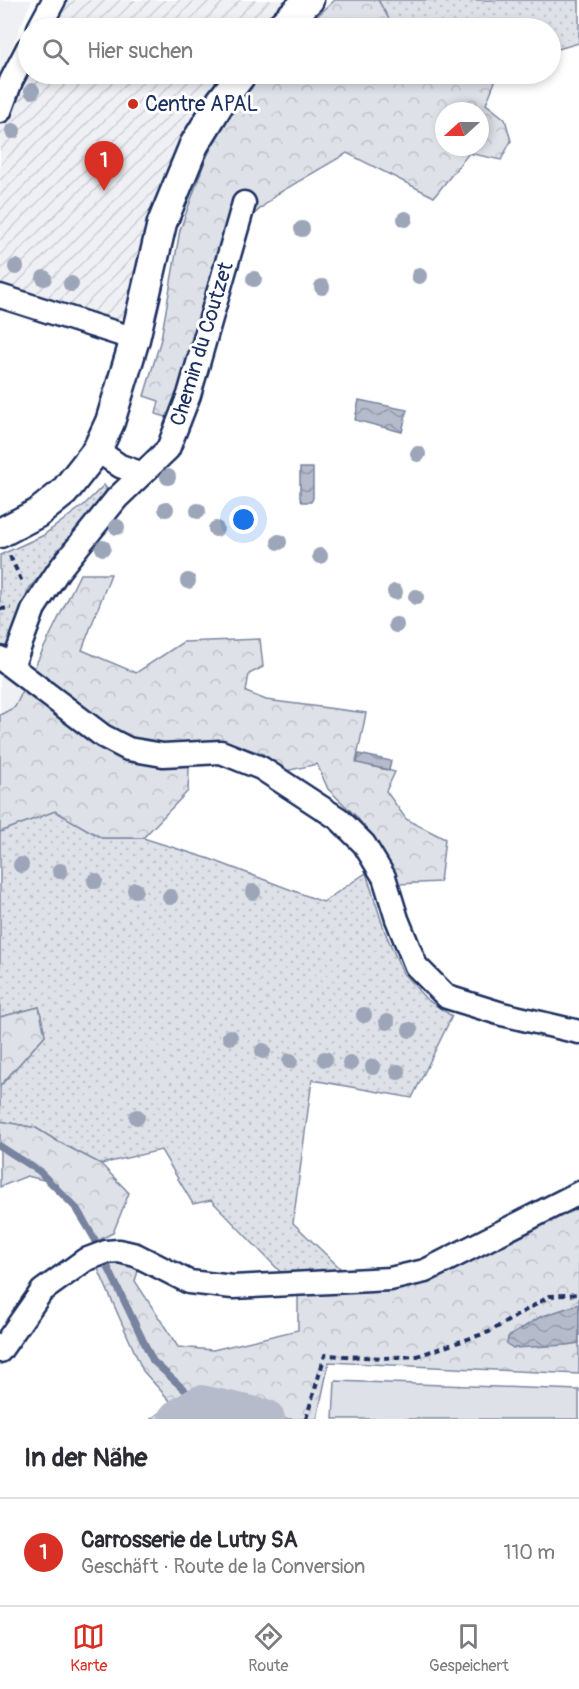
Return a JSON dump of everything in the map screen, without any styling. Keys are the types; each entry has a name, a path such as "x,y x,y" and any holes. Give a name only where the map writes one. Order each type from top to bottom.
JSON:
{"main road":[{"path":"290,18 309,0"},
{"path":"3,541 64,492 97,450 110,422 135,339 162,223 194,145 234,84"}],"street":[{"path":"44,18 54,0"},
{"path":"0,111 18,67"},
{"name":"Chemin du Coutzet","path":"6,663 34,608 59,570 117,498 140,473 168,449 189,395 244,203"},
{"path":"0,296 135,339"},
{"path":"97,450 120,466 140,473"},
{"path":"6,663 103,736 128,749 164,755 221,752 270,773 339,819 364,844 384,877 397,919 416,966 447,997 502,1014 579,1032"},
{"path":"0,1352 42,1291 85,1260 106,1252 119,1251 136,1255 189,1282 233,1287 390,1279 425,1271 579,1193"}],"path":[{"path":"3,541 34,608"},
{"path":"306,1419 325,1355 384,1358 417,1356 489,1332 550,1296 579,1294"}],"shaded area":[{"path":"0,0 32,0 24,18 18,18 18,32 0,73"},
{"name":"Centre APAL","path":"54,0 309,0 290,18 44,18"},
{"name":"Centre APAL","path":"18,70 18,84 234,84 221,101 135,339 0,296 0,111"},
{"path":"0,658 29,680 15,707 0,715"}],"green space":[{"path":"335,0 378,0 388,18 315,18"},
{"path":"378,0 579,0 579,43 561,48 561,18 388,18"},
{"path":"252,84 494,84 487,102 435,102 435,156 467,156 434,197 347,153 277,194 224,241 181,390 170,418 156,414 159,401 144,396 161,339 180,230 206,158 231,110"},
{"path":"489,106 505,119 511,141 501,160 483,156 489,156"},
{"path":"104,485 107,489 93,510 44,573 29,588 14,640 0,650 0,555 42,536 84,505"},
{"path":"80,574 111,574 82,650 136,673 183,642 260,639 263,667 249,674 246,692 266,700 366,713 356,762 395,772 386,791 406,819 445,839 440,882 398,884 385,859 357,817 328,789 317,764 286,771 263,754 225,741 185,743 189,769 188,791 143,838 102,838 55,811 0,832 0,715 15,707"},
{"path":"55,811 102,838 143,838 210,859 323,902 366,873 385,932 403,973 426,999 452,1016 412,1098 312,1080 293,1223 362,1289 298,1290 211,1200 193,1204 161,1150 101,1164 36,1128 0,1121 0,1086 45,1035 39,1007 0,1017 0,832"},
{"path":"39,1007 45,1035 0,1086 0,1017"},
{"path":"0,1121 36,1128 101,1164 129,1193 113,1233 95,1242 56,1183 27,1176 0,1187"},
{"path":"579,1200 579,1374 329,1362 317,1419 151,1419 172,1403 143,1371 95,1262 113,1256 139,1268 135,1281 178,1347 213,1350 298,1330 298,1290 362,1289"},
{"path":"335,1381 579,1390 579,1419 333,1419"}],"water":[{"path":"359,400 407,410 402,432 355,420"},
{"path":"300,468 313,468 311,502 302,502 300,498"},
{"path":"359,754 391,761 389,770 357,763"},
{"path":"579,1304 579,1343 513,1348 507,1344 508,1337 540,1317"}],"waterway":[{"path":"0,1146 39,1171 77,1209 97,1243"},
{"path":"103,1257 153,1361 201,1405"},
{"path":"178,1419 201,1405 265,1419"}],"place":[{"name":"Centre APAL","path":"133,104"},
{"name":"Carrosserie de Lutry SA","path":"104,191"}]}
